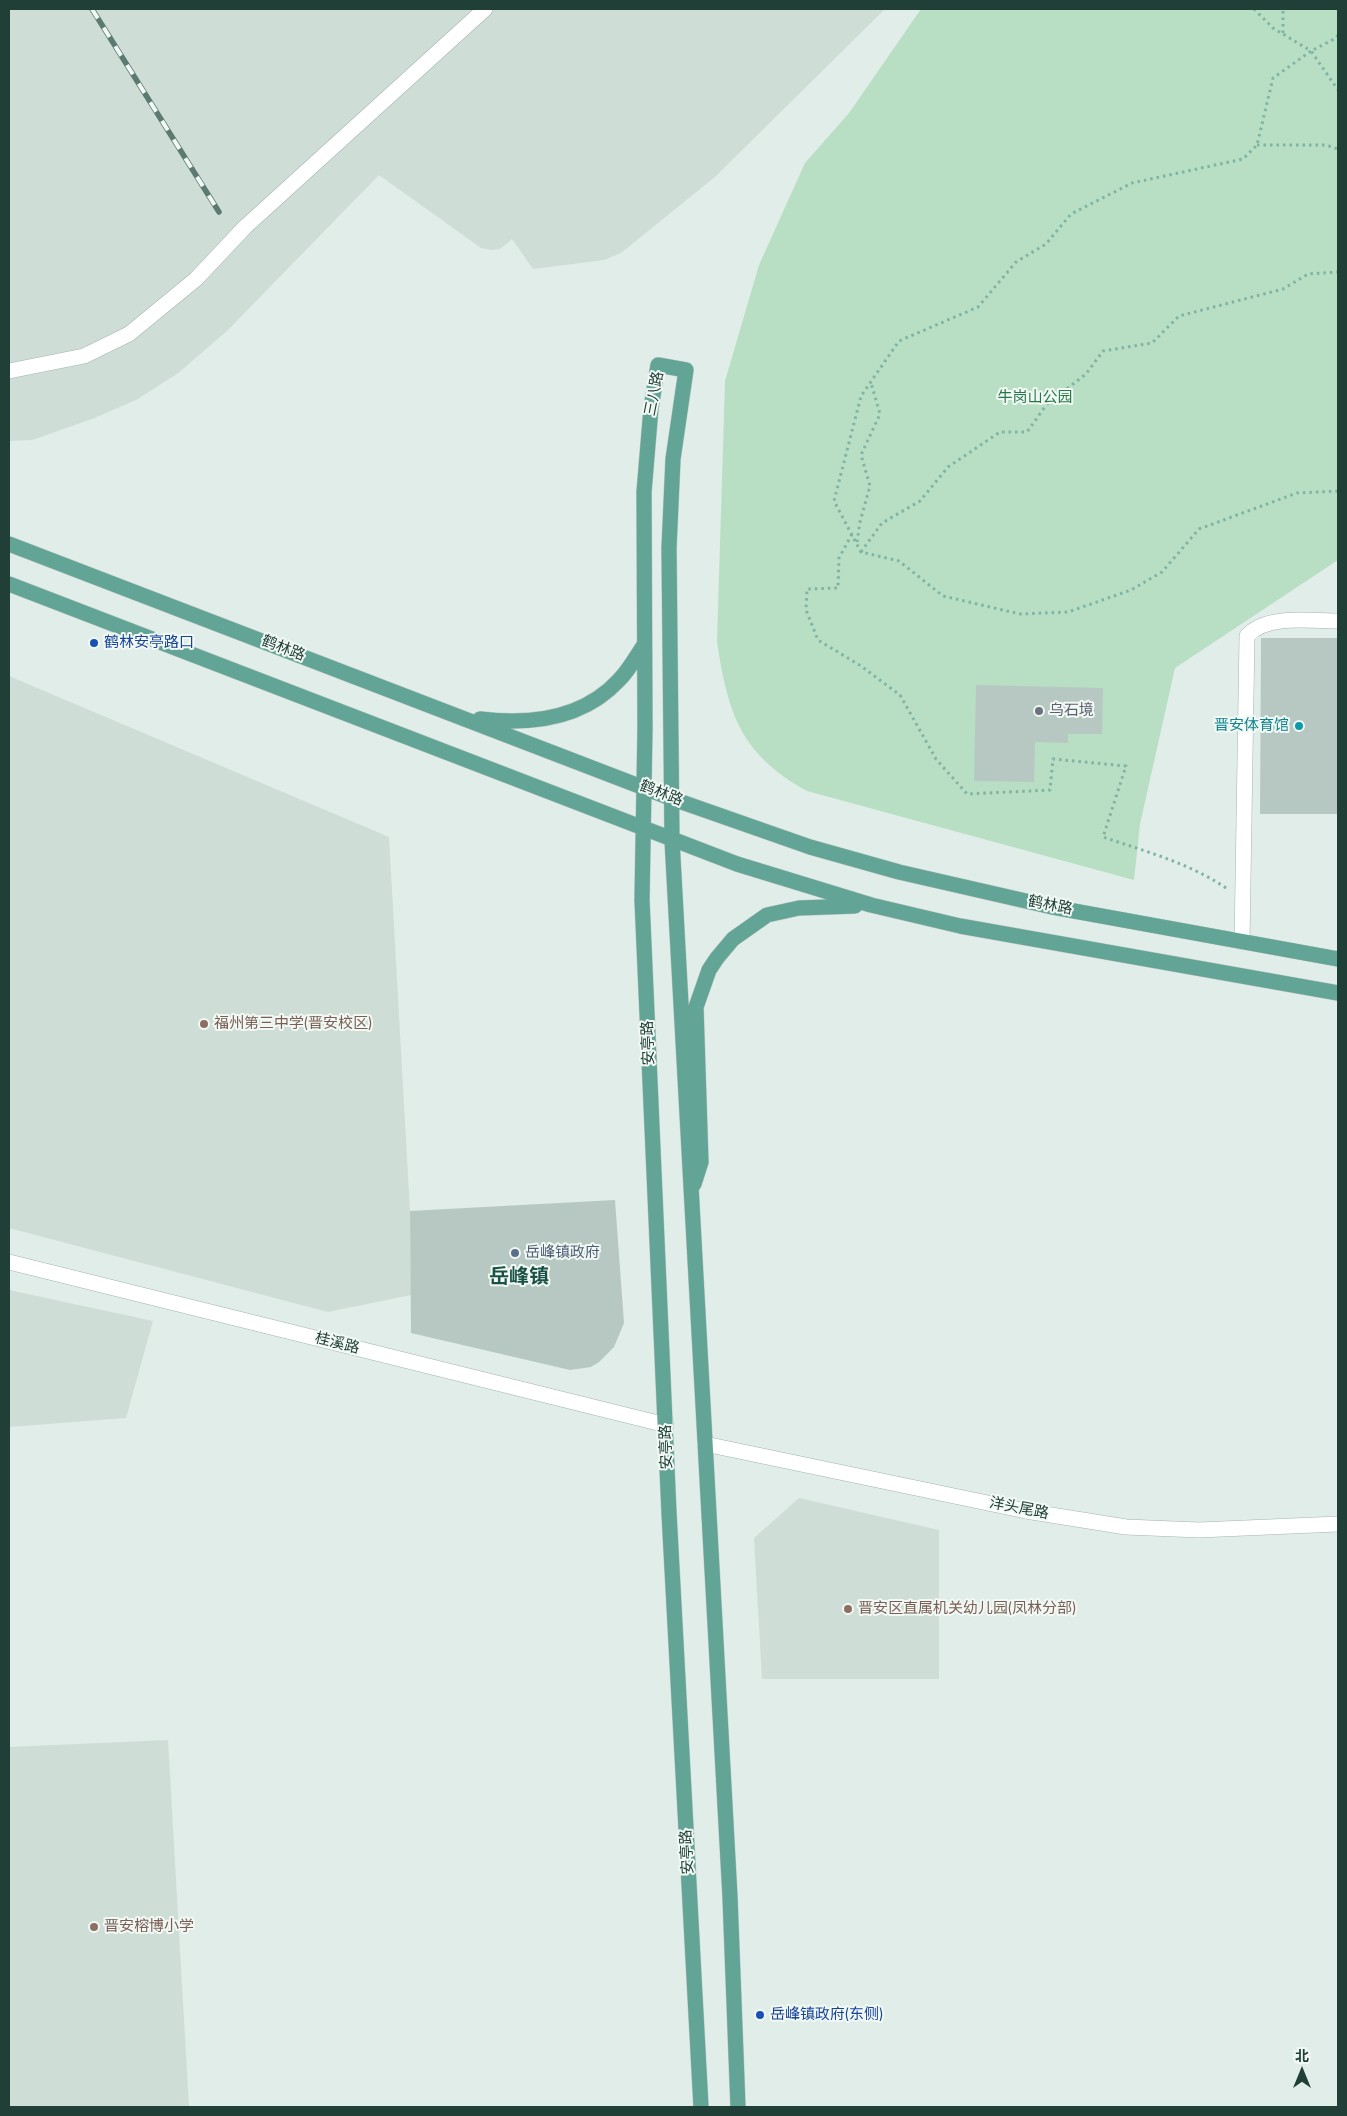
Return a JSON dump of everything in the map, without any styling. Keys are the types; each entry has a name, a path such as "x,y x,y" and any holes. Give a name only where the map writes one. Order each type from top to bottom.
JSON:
{"main road":[{"name":"三八路","path":"644,787 644,492 650,408 658,365 686,370 673,459 670,540 672,799"},
{"name":"鹤林路","path":"9,544 672,799 810,847 899,872 1052,907 1338,959"},
{"path":"9,584 737,864 871,905 960,926 1338,993"},
{"path":"462,718 522,720 568,714 584,707 620,680 644,646"},
{"name":"安亭路","path":"644,787 642,900 666,1425 702,2107"},
{"path":"672,799 672,840 730,1897 738,2107"},
{"path":"691,1195 701,1162 696,1007 709,970 733,939 767,915 817,906 871,905"}],"street":[{"path":"9,371 84,356 129,334 196,279 246,227 484,9"},
{"path":"1242,942 1241,898 1247,636 1253,629 1270,622 1338,621"},
{"name":"桂溪路","path":"9,1262 666,1425"},
{"name":"洋头尾路","path":"705,1444 1026,1511 1126,1527 1199,1530 1338,1524"}],"path":[{"path":"1254,9 1283,34 1311,50 1338,90"},
{"path":"1283,34 1284,9"},
{"path":"861,552 834,501 862,396 899,341 978,308 1016,262 1046,244 1071,214 1132,183 1243,159 1257,145 1273,78 1311,50 1336,38 1338,35"},
{"path":"1257,145 1326,145 1338,149"},
{"path":"861,552 882,523 920,501 948,467 1000,432 1027,432 1047,404 1086,374 1104,351 1152,344 1179,316 1283,289 1308,274 1338,272"},
{"path":"857,542 860,522 870,486 861,456 880,414 871,383"},
{"path":"861,552 899,561 943,596 1020,614 1068,612 1131,590 1162,572 1199,529 1297,493 1338,491"},
{"path":"852,534 839,558 838,588 808,589 806,610 818,640 861,666 900,695 936,760 967,794 1050,790 1053,760 1126,766 1104,837 1195,869 1241,898"}],"shaded area":[{"path":"9,9 885,9 716,176 621,253 604,260 533,269 512,239 500,249 481,248 379,175 227,331 177,374 136,400 92,419 32,440 9,441"},
{"name":"福州第三中学(晋安校区)","path":"9,676 389,837 410,1211 411,1295 328,1312 9,1228"},
{"path":"9,1290 153,1321 126,1418 9,1427"},
{"name":"晋安区直属机关幼儿园(凤林分部)","path":"799,1498 939,1530 939,1679 762,1679 754,1538"},
{"name":"晋安榕博小学","path":"168,1740 189,2107 9,2107 9,1747"}],"green space":[{"name":"牛岗山公园","path":"921,9 1338,9 1338,560 1175,668 1140,824 1134,880 807,791 784,777 766,762 752,746 741,729 726,690 717,642 725,381 759,265 805,163 849,113"}],"building":[{"name":"晋安体育馆","path":"1261,638 1338,638 1338,814 1260,814"},
{"name":"乌石境","path":"976,685 1103,688 1102,734 1068,734 1068,743 1035,742 1034,782 974,781"},
{"name":"岳峰镇政府","path":"615,1200 624,1323 614,1347 599,1362 591,1367 570,1370 411,1333 410,1211"}],"railway":[{"path":"92,9 219,212"}],"place":[{"name":"鹤林安亭路口","path":"94,643"},
{"name":"乌石境","path":"1039,711"},
{"name":"晋安体育馆","path":"1299,726"},
{"name":"福州第三中学(晋安校区)","path":"204,1024"},
{"name":"岳峰镇政府","path":"515,1253"},
{"name":"晋安区直属机关幼儿园(凤林分部)","path":"848,1609"},
{"name":"晋安榕博小学","path":"94,1927"},
{"name":"岳峰镇政府(东侧)","path":"760,2015"}],"district":[{"name":"岳峰镇","path":"519,1278"}]}
